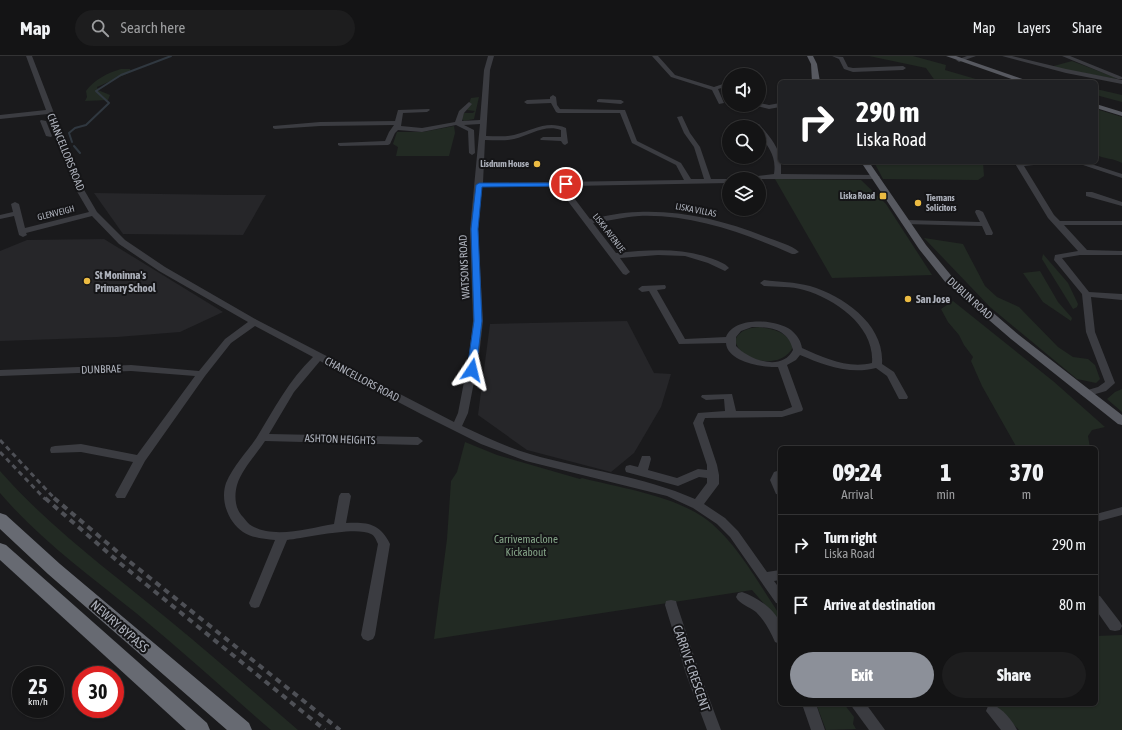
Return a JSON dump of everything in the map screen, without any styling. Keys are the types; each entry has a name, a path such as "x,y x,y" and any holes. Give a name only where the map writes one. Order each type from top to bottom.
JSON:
{"highway":[{"name":"NEWRY BYPASS","path":"0,519 59,574 242,730"},
{"name":"NEWRY BYPASS","path":"0,550 200,730"}],"main road":[{"path":"810,56 814,64 816,80"},
{"path":"949,56 1021,80"},
{"path":"1098,107 1122,114"},
{"name":"DUBLIN ROAD","path":"866,164 926,253 950,281 978,307 1085,394 1122,422"}],"street":[{"name":"CHANCELLORS ROAD","path":"29,56 50,112 57,126 78,188 94,213 122,242 162,269 254,322 456,427 520,455 670,493 697,505 721,521 734,534 778,596"},
{"name":"WATSONS ROAD","path":"456,427 463,414 475,349 478,321 478,292 474,229 483,138 487,70 491,56"},
{"path":"655,56 673,76 715,89 722,86"},
{"path":"835,56 841,58 846,68 853,70 903,68"},
{"path":"959,60 973,56"},
{"path":"1006,56 1066,71 1122,82"},
{"path":"1064,56 1122,79"},
{"path":"715,89 721,103"},
{"path":"527,102 554,99 558,111 610,110 625,112 634,142 679,164 689,182"},
{"path":"599,101 621,102"},
{"path":"609,101 610,110"},
{"path":"458,123 461,112 469,104"},
{"path":"766,106 778,105"},
{"path":"360,138 343,141 388,143 392,132 397,126 400,109 427,110"},
{"path":"0,117 50,112"},
{"path":"680,117 686,133 697,147 708,181"},
{"path":"275,127 320,124 397,126 422,130 458,123 483,122"},
{"path":"458,123 459,126 471,130 472,153"},
{"path":"49,136 44,125 57,126"},
{"path":"483,138 518,136 536,128 548,126 564,129 565,141 543,139"},
{"path":"766,137 772,145 778,162"},
{"path":"777,176 779,169 778,164"},
{"path":"1019,164 1058,223 1085,253"},
{"path":"1084,164 1122,176"},
{"path":"766,177 876,177"},
{"path":"479,185 722,181"},
{"name":"LISKA AVENUE","path":"566,184 568,194 626,272"},
{"path":"1089,194 1122,204"},
{"name":"GLENVEIGH","path":"15,204 23,233 94,213"},
{"path":"979,212 989,234"},
{"path":"0,217 17,213"},
{"name":"LISKA VILLAS","path":"588,222 641,214 694,218 770,240 795,252"},
{"path":"1110,215 1119,223"},
{"path":"905,222 984,224"},
{"path":"1058,223 1119,223"},
{"path":"615,256 661,252 684,253 709,259 725,268"},
{"path":"1085,394 1102,389 1110,383 1108,372 1095,346 1089,326 1089,310 1086,294 1058,260 1058,257 1062,255 1085,253 1122,253"},
{"path":"764,283 811,289 830,296 854,313 870,333 880,354 877,365"},
{"path":"642,289 662,286"},
{"path":"652,288 682,342 730,340"},
{"path":"1086,294 1122,297"},
{"path":"121,495 140,459 202,374 228,341 254,322"},
{"path":"751,324 763,324 777,327 790,333 798,342 798,350 793,358 781,363 758,363 746,359 734,350 730,340 731,336 738,329 751,324"},
{"path":"798,350 824,362 854,368 869,368 877,365"},
{"path":"319,357 299,376 262,436 237,472 230,490 230,508 240,523 262,535 283,536 339,529 364,528 372,530 380,535 384,544 368,635"},
{"path":"697,505 713,484 708,453 698,423 702,415 782,414 798,409 781,363"},
{"path":"877,365 891,374 903,397"},
{"name":"DUNBRAE","path":"0,373 137,368 202,374"},
{"path":"706,396 728,396 731,415"},
{"name":"ASHTON HEIGHTS","path":"262,436 418,441"},
{"path":"55,450 81,448 140,459"},
{"path":"642,472 646,459"},
{"path":"630,469 678,482 698,473 712,475"},
{"path":"778,475 776,480 778,486"},
{"path":"339,529 345,496"},
{"path":"1098,517 1122,511"},
{"path":"255,603 283,536"},
{"path":"764,577 778,574"},
{"path":"742,597 754,602 764,612 778,634"},
{"path":"1098,603 1115,626"},
{"name":"CARRIVE CRESCENT","path":"671,605 693,674 714,730"},
{"path":"810,706 818,730"},
{"path":"859,706 878,730"},
{"path":"993,711 1005,729"}],"shaded area":[{"path":"94,193 266,195 243,235 123,234"},
{"name":"St Moninna's Primary School","path":"104,239 223,312 180,332 117,337 0,341 0,251 27,240"},
{"path":"627,321 654,373 671,374 661,407 634,453 611,472 527,450 478,415 490,324"}],"green space":[{"path":"869,56 913,56 946,65 945,70 979,80 935,80 926,68"},
{"path":"1072,61 1114,77 1117,79 1050,67"},
{"path":"121,69 130,69 131,72 97,87 98,90 110,95 108,100 85,101 87,97 86,91 93,83 106,75"},
{"path":"1098,89 1122,95 1122,102 1098,96"},
{"path":"479,97 474,119 464,121 462,119 464,113 473,113 475,111 467,110 471,98"},
{"path":"1098,110 1122,117 1122,163 1098,156"},
{"path":"454,126 455,133 449,156 396,156 398,147 393,144 397,132 423,132"},
{"path":"875,164 983,164 984,176 978,180 883,179"},
{"path":"775,179 861,180 886,204 932,275 832,278"},
{"path":"924,238 963,244 985,286 997,297 1019,307 1058,347 1073,357 1088,359 1095,365 1100,379 1096,383 1077,379 990,307"},
{"path":"1043,254 1068,283 1078,304 1077,307 1073,309 1042,259"},
{"path":"1040,271 1058,302 1072,318 1071,321 1043,302 1023,273"},
{"path":"953,301 1053,381 1105,427 1092,430 1088,436 1090,446 1016,446 982,386 971,361 973,357 959,335 948,322 941,309"},
{"path":"759,327 775,330 788,338 793,347 788,354 780,359 762,361 745,354 738,348 735,340 739,334 745,330"},
{"path":"1122,389 1122,412 1107,399 1115,392"},
{"name":"Carrivemaclone Kickabout","path":"465,442 497,455 580,479 582,478 645,493 690,509 715,526 736,549 778,612 778,620 752,590 434,639 447,539 451,481 457,472"},
{"path":"0,471 39,512 60,531 202,647 298,730 271,730 153,627 48,541 15,510 0,493"},
{"path":"1122,635 1122,730 1019,730 993,706 1098,706 1098,636"},
{"path":"817,706 846,706 854,717 853,724 856,729 826,730"}],"waterway":[{"path":"72,142 69,133 75,128 86,125 109,103 96,91 121,75 171,56"},
{"path":"74,146 80,153"}],"railway":[{"path":"0,440 54,498"},
{"path":"0,452 45,499"},
{"path":"45,498 121,564 325,730"},
{"path":"54,498 120,554 340,730"}],"place":[{"name":"Lisdrum House","path":"537,164"},
{"name":"Liska Road","path":"883,196"},
{"name":"Tiernans Solicitors","path":"918,203"},
{"name":"St Moninna's Primary School","path":"87,281"},
{"name":"San Jose","path":"908,299"}],"route":[{"path":"472,370 478,321 478,285 474,229 479,185 566,184"}]}
